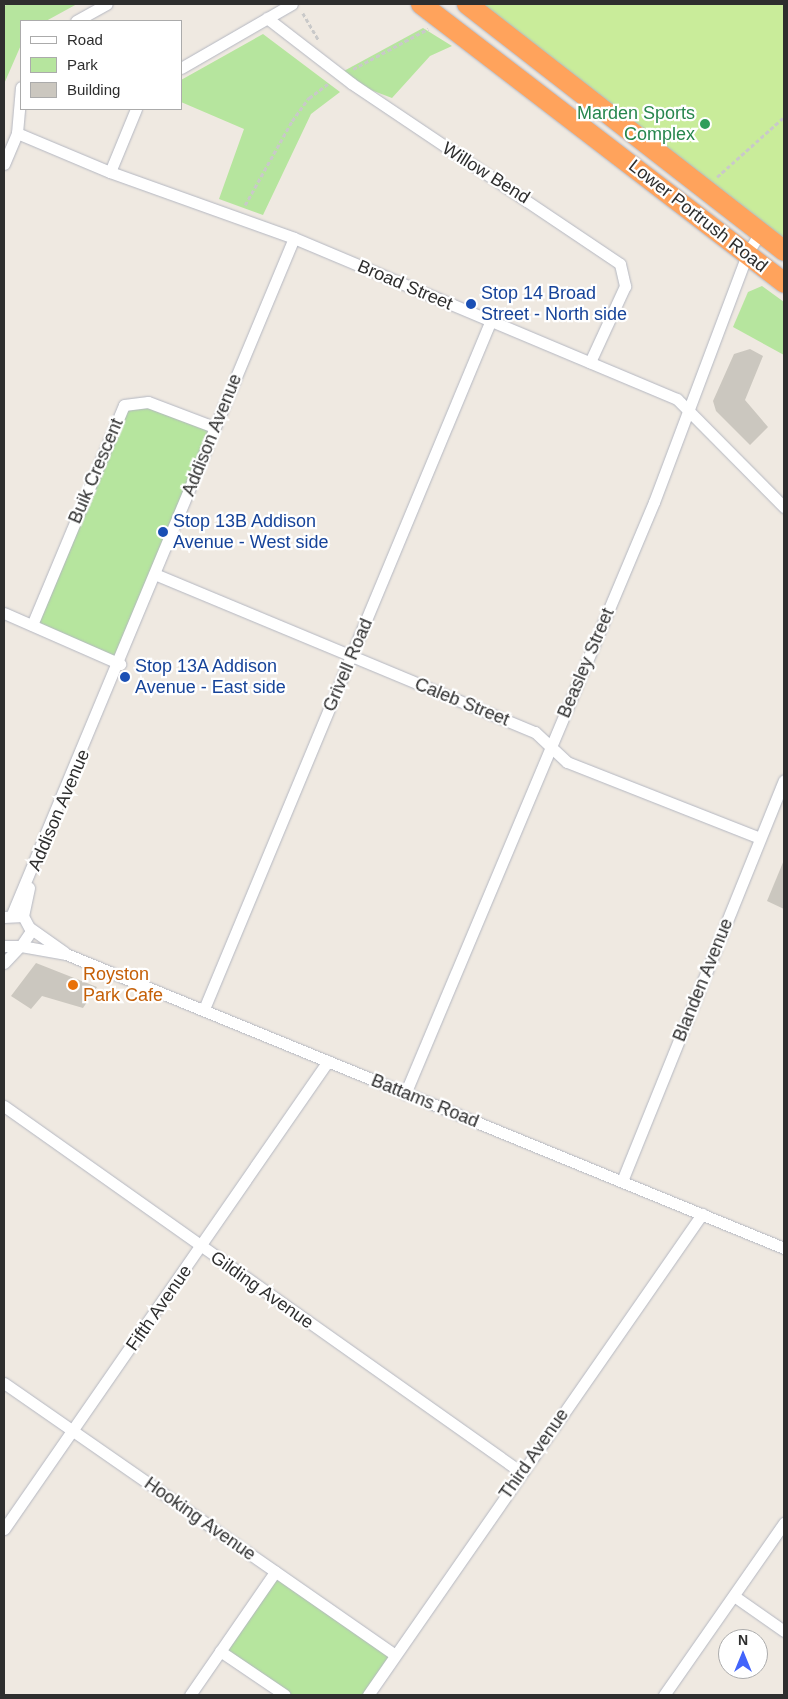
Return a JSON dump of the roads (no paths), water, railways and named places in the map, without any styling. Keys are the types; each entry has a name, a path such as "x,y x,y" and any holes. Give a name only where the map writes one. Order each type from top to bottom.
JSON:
{"highway":[{"name":"Lower Portrush Road","path":"421,4 748,252 784,282"},
{"name":"Lower Portrush Road","path":"467,4 708,188 784,251"}],"street":[{"path":"78,20 107,4"},
{"path":"182,67 292,4"},
{"name":"Willow Bend","path":"266,18 351,83 620,264 624,286 590,362"},
{"path":"4,164 17,133 20,98"},
{"path":"110,172 136,110"},
{"name":"Broad Street","path":"17,133 110,172 294,238 590,362 689,408 784,507"},
{"name":"Beasley Street","path":"406,1094 551,747 689,408 748,252 761,231"},
{"name":"Addison Avenue","path":"9,916 29,881 157,575 214,427 294,238"},
{"name":"Grivell Road","path":"204,1009 491,320"},
{"name":"Buik Crescent","path":"32,625 124,405 148,402 214,427"},
{"name":"Caleb Street","path":"157,575 535,732 567,762 760,838"},
{"path":"4,613 120,664"},
{"name":"Blanden Avenue","path":"622,1181 784,780"},
{"path":"4,963 29,939 30,928 9,916"},
{"name":"Battams Road","path":"30,928 66,954"},
{"name":"Battams Road","path":"4,946 66,954 784,1248"},
{"name":"Fifth Avenue","path":"4,1528 73,1432 328,1061"},
{"name":"Gilding Avenue","path":"4,1106 521,1472"},
{"name":"Third Avenue","path":"368,1695 521,1472 702,1214"},
{"name":"Hooking Avenue","path":"4,1383 395,1655"},
{"path":"664,1695 784,1523"},
{"path":"190,1695 276,1572"},
{"path":"734,1596 784,1631"},
{"path":"220,1652 285,1695"}],"place":[{"name":"Marden Sports Complex","path":"705,124"},
{"name":"Stop 14 Broad Street - North side","path":"471,304"},
{"name":"Stop 13B Addison Avenue - West side","path":"163,532"},
{"name":"Stop 13A Addison Avenue - East side","path":"125,677"},
{"name":"Royston Park Cafe","path":"73,985"}]}
